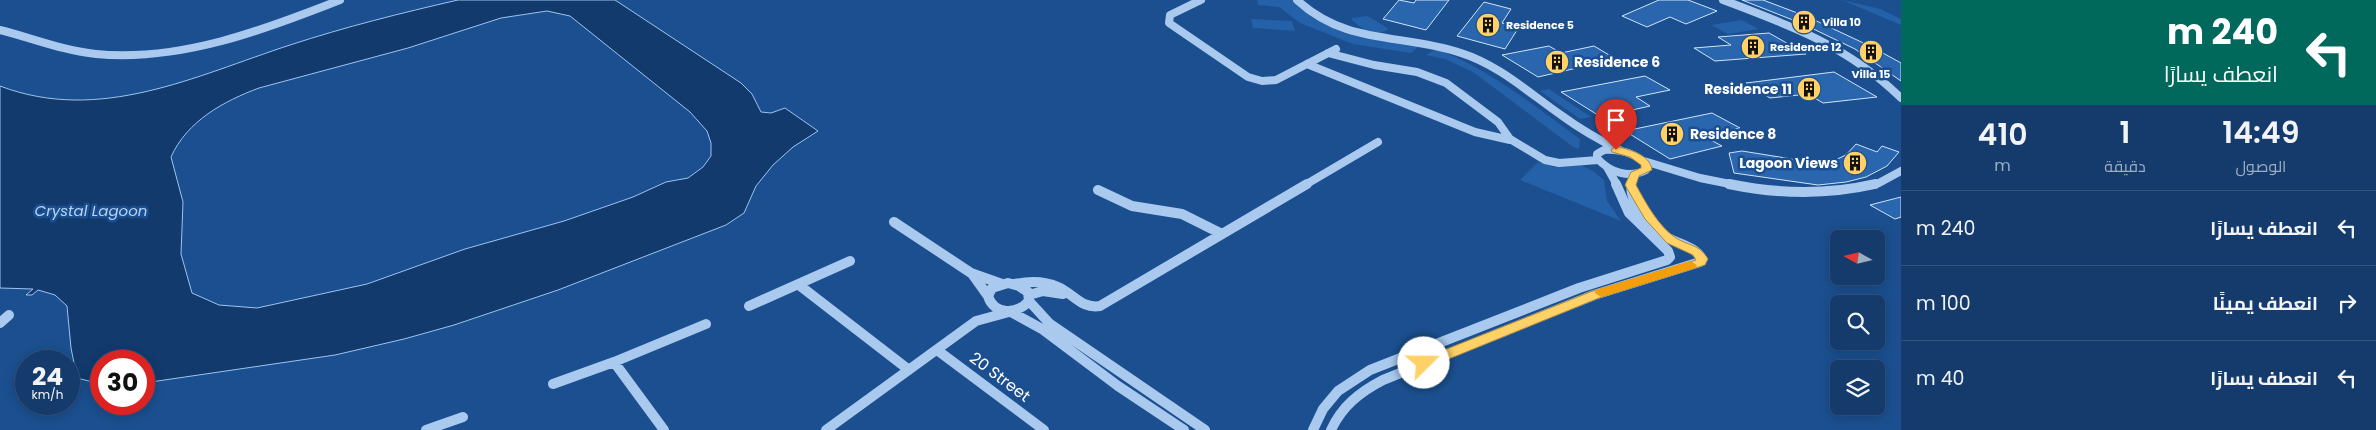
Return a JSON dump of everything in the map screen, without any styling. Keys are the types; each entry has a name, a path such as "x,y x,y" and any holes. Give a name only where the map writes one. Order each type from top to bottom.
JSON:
{"street":[{"path":"0,30 97,54 150,54 209,43 281,21 340,0"},
{"path":"1201,0 1170,15 1169,23 1246,76 1258,81 1273,81 1336,49"},
{"path":"1297,0 1318,17 1344,28 1377,37 1442,47 1486,63 1508,76 1591,137 1671,172 1742,186 1807,191 1861,188 1883,182 1901,171"},
{"path":"1723,0 1794,28 1841,51 1868,68 1901,98"},
{"path":"1328,53 1368,64 1417,72 1440,80 1458,90 1498,122 1512,141"},
{"path":"1307,64 1475,132 1512,141 1538,157 1552,162 1599,156 1607,149 1620,150"},
{"path":"1494,136 1504,131"},
{"path":"1313,430 1323,409 1338,391 1370,370 1564,294 1667,260 1670,256 1665,246 1635,220 1620,202 1618,185 1599,156 1591,137"},
{"path":"894,222 971,273 1002,284 1025,282 1046,284 1063,290 1070,297 1088,307 1100,306 1378,142"},
{"path":"1644,161 1647,166 1645,172"},
{"path":"1607,167 1620,172 1634,174 1671,172"},
{"path":"1331,430 1349,403 1364,390 1383,380 1594,295 1702,260 1700,254 1695,250 1671,240 1649,223 1635,204 1631,185 1634,174"},
{"path":"1631,185 1649,216 1671,240"},
{"path":"1098,190 1132,206 1182,214 1222,234"},
{"path":"1620,202 1635,204"},
{"path":"749,306 850,261"},
{"path":"971,273 998,310 1010,312 1051,335 1118,386 1184,430"},
{"path":"976,321 992,288 1002,284"},
{"path":"1015,284 1023,287 1029,298 1050,324 1205,430"},
{"path":"799,285 909,370"},
{"path":"826,430 976,321 1023,308 1029,298 1043,291 1070,297"},
{"path":"0,323 9,315"},
{"path":"553,384 614,362 706,324"},
{"name":"20 Street","path":"936,350 1044,430"},
{"path":"614,362 664,430"},
{"path":"1118,386 1128,377"},
{"path":"426,430 463,417"}],"shaded area":[{"path":"1257,0 1292,0 1320,20 1336,27 1369,36 1421,45 1411,53 1353,44 1300,23 1279,7 1258,5"},
{"path":"1842,0 1880,9 1901,19 1901,25"},
{"path":"1367,16 1388,29 1381,32 1372,32 1359,26 1352,20 1352,18"},
{"path":"1251,19 1292,21 1295,31 1253,28"},
{"path":"1742,20 1759,29 1728,34 1711,25"},
{"path":"1436,49 1475,67 1528,101 1580,139 1579,149 1573,147 1473,72 1445,59 1426,55"},
{"path":"1549,89 1591,117 1580,119 1540,91"},
{"path":"1538,162 1555,167 1579,164 1593,171 1604,180 1607,201 1621,221 1520,180"}],"water":[{"name":"Crystal Lagoon","path":"458,0 615,0 741,83 752,94 761,112 771,113 785,108 818,131 793,147 773,165 756,186 744,213 726,225 558,290 454,325 335,355 155,381 155,350 90,350 90,381 80,379 80,350 71,350 67,306 55,295 38,290 32,295 26,295 33,289 0,288 0,86 37,96 74,100 111,98 183,82 290,45 373,21","holes":["547,11 570,16 690,112 707,131 711,143 711,156 703,167 688,178 666,182 633,197 564,221 465,249 367,284 257,308 219,305 192,293 181,254 183,202 171,157 187,133 208,114 233,99 259,88 408,48 501,18"]}],"building":[{"path":"1399,0 1414,3 1416,0 1449,0 1426,30 1383,19"},
{"path":"1659,0 1688,0 1717,11 1686,24 1670,17 1647,27 1622,16"},
{"path":"1742,0 1763,0 1808,17 1872,47 1901,63 1901,81 1855,49 1803,24"},
{"name":"Residence 5","path":"1484,2 1511,9 1502,23 1519,27 1505,49 1457,36"},
{"name":"Residence 12","path":"1769,33 1806,54 1715,61 1694,48 1731,45 1718,37"},
{"name":"Residence 6","path":"1549,46 1561,53 1594,46 1616,59 1538,77 1502,55"},
{"name":"Residence 11","path":"1834,72 1877,97 1823,103 1808,94 1770,98 1746,83"},
{"path":"1645,76 1670,90 1636,97 1650,106 1601,117 1561,92"},
{"name":"Residence 8","path":"1712,113 1740,128 1705,137 1722,146 1670,159 1625,131"},
{"name":"Lagoon Views","path":"1856,144 1877,152 1882,146 1899,152 1887,166 1866,177 1846,182 1818,185 1734,173 1729,153 1742,151 1792,159 1802,165 1835,160 1846,155"},
{"path":"1901,197 1901,217 1895,219 1870,205"}],"slow traffic":[{"path":"1601,293 1690,265"}],"place":[{"name":"Villa 10","path":"1804,22"},
{"name":"Residence 5","path":"1488,25"},
{"name":"Residence 12","path":"1753,47"},
{"name":"Villa 15","path":"1871,52"},
{"name":"Residence 6","path":"1557,62"},
{"name":"Residence 11","path":"1809,89"},
{"name":"Residence 8","path":"1672,134"},
{"name":"Lagoon Views","path":"1855,163"}],"route":[{"path":"1424,363 1594,295 1702,260 1698,252 1671,240 1649,216 1641,204 1631,185 1634,174 1645,172 1646,164 1634,155 1616,150"}]}
